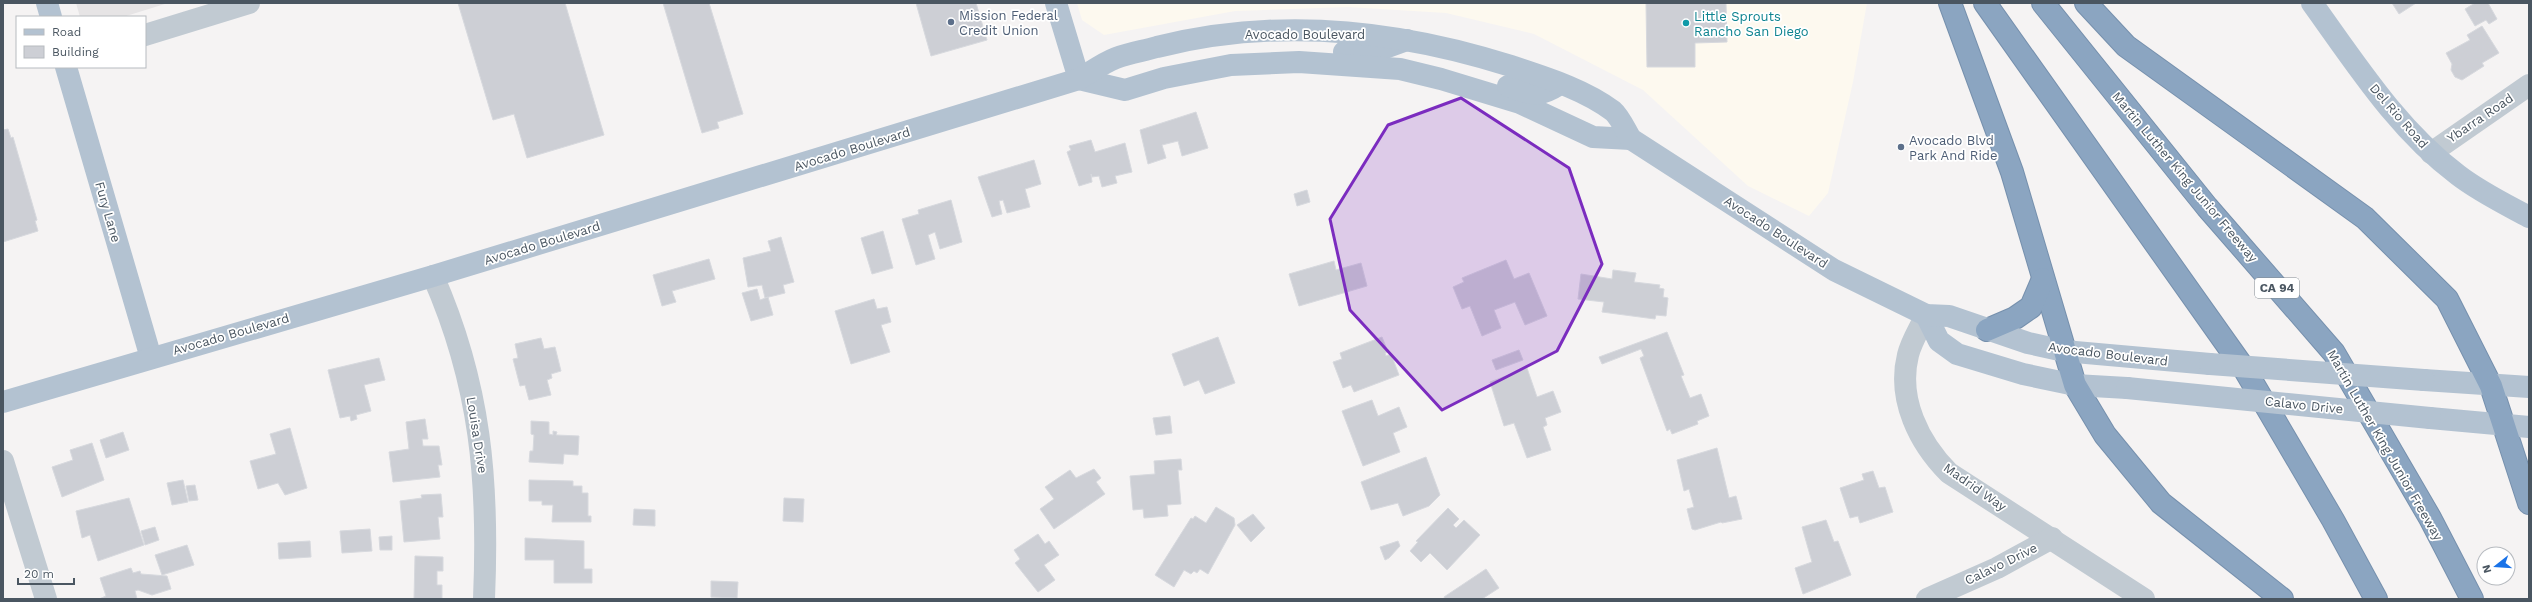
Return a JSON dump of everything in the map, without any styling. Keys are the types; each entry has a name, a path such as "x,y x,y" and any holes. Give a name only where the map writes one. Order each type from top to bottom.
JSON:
{"highway":[{"path":"1950,3 2012,172 2075,385 2105,435 2161,503 2282,599"},
{"path":"1985,3 2245,370 2333,520 2376,599"},
{"name":"Martin Luther King Junior Freeway","path":"2042,3 2207,207 2334,353 2430,518 2472,599"},
{"path":"2086,3 2126,46 2365,218 2447,299 2492,386 2529,503"},
{"path":"1987,330 2015,318 2031,307 2043,279"}],"main road":[{"path":"47,3 51,16"},
{"path":"1056,3 1079,79"},
{"name":"Del Rio Road","path":"2312,3 2391,111 2431,153 2478,189 2529,216"},
{"name":"Avocado Boulevard","path":"3,402 433,276 1079,79 1115,58 1191,38 1264,31 1353,31 1409,39 1458,49 1533,73 1560,84 1614,112 1631,139 1834,270 1926,316 1949,316 2028,343 2064,351 2124,358 2492,386"},
{"path":"1268,63 1273,56 1285,51 1374,52 1409,39"},
{"name":"Avocado Boulevard","path":"1079,79 1125,90 1164,78 1231,65 1299,62 1400,69 1441,79 1520,103 1593,137 1631,139"},
{"name":"Fury Lane","path":"66,68 151,358"},
{"path":"1441,79 1450,74 1464,72 1531,94 1545,94 1560,84"},
{"path":"1926,316 1939,341 1957,354 2023,374 2075,385"},
{"name":"Calavo Drive","path":"2075,385 2127,388 2529,427"},
{"path":"2492,386 2529,387"}],"street":[{"path":"146,35 249,3"},
{"name":"Ybarra Road","path":"2431,153 2529,85"},
{"name":"Louisa Drive","path":"433,276 452,319 479,432 486,510 484,599"},
{"name":"Madrid Way","path":"1926,316 1908,355 1906,371 1909,404 1920,435 1928,449 1949,473 2052,538 2144,599"},
{"path":"3,460 46,599"},
{"name":"Calavo Drive","path":"1927,599 1997,568 2052,538"}],"highlighted area":[{"path":"1461,98 1569,168 1602,264 1557,351 1442,410 1350,310 1330,219 1388,125"}],"shaded area":[{"path":"76,3 168,3 126,16 80,16"},
{"path":"1077,3 1867,3 1853,82 1828,193 1809,216 1748,186 1643,90 1534,34 1446,13 1348,7 1235,11 1104,35 1082,20"}],"building":[{"path":"458,3 565,3 604,135 527,158 514,114 493,120"},
{"path":"663,3 709,3 743,114 717,122 719,128 702,133"},
{"name":"Mission Federal Credit Union","path":"916,3 976,3 987,40 931,56"},
{"name":"Little Sprouts Rancho San Diego","path":"1646,3 1726,3 1727,42 1695,43 1695,67 1647,67"},
{"path":"2392,3 2416,3 2399,14"},
{"path":"2475,3 2488,3 2497,19 2489,24 2486,20 2475,26 2465,9"},
{"path":"2482,26 2499,53 2482,63 2484,66 2462,80 2455,77 2451,70 2452,64 2446,53 2470,40 2467,35"},
{"path":"1196,112 1208,148 1182,156 1178,141 1162,145 1166,158 1148,164 1140,130"},
{"path":"8,129 11,138 13,137 37,220 35,221 38,231 3,242 3,130"},
{"path":"1091,140 1095,152 1125,143 1132,172 1115,176 1117,183 1102,187 1099,176 1092,177 1091,174 1092,182 1079,186 1067,152 1071,150 1069,146"},
{"path":"1034,160 1041,184 1025,189 1030,207 1007,213 1003,200 999,201 1002,214 992,217 978,177"},
{"path":"1307,190 1310,202 1297,206 1294,194"},
{"path":"951,200 962,242 940,249 935,232 928,235 935,259 916,265 902,219 919,214 918,210"},
{"path":"883,231 893,268 872,274 861,238"},
{"path":"781,237 794,282 783,285 785,293 765,298 762,285 748,287 743,258 771,251 768,241"},
{"path":"709,259 715,279 672,291 676,302 662,306 653,275"},
{"path":"1506,260 1514,279 1529,273 1547,316 1525,325 1515,302 1494,310 1501,328 1482,336 1470,306 1462,309 1453,287 1464,282 1462,278"},
{"path":"1334,261 1336,270 1361,263 1367,286 1299,306 1289,274"},
{"path":"1613,270 1636,273 1634,282 1660,285 1659,288 1664,289 1663,297 1668,298 1666,316 1656,315 1655,319 1602,312 1604,302 1578,299 1581,274 1612,279"},
{"path":"757,289 760,300 768,297 773,315 751,321 742,293"},
{"path":"874,299 877,309 887,307 891,322 881,325 890,352 851,364 835,311"},
{"path":"1667,332 1684,375 1681,376 1690,398 1701,394 1709,416 1697,421 1698,424 1672,434 1670,429 1667,431 1640,358 1644,356 1641,349 1602,364 1599,357"},
{"path":"1218,337 1235,383 1205,394 1199,380 1184,386 1172,354"},
{"path":"1382,337 1388,352 1385,353 1386,356 1391,354 1399,375 1354,392 1351,385 1343,388 1333,362 1342,359 1340,353"},
{"path":"541,338 544,349 555,347 561,371 551,374 552,378 547,380 551,395 529,400 525,385 520,386 513,359 518,358 515,344"},
{"path":"1519,350 1523,360 1496,370 1492,360"},
{"path":"379,358 385,380 364,385 371,411 356,415 357,419 351,421 350,416 340,418 328,370"},
{"path":"1527,368 1537,397 1553,391 1561,412 1545,418 1547,425 1543,427 1551,450 1527,458 1514,423 1504,426 1490,382"},
{"path":"1372,400 1378,416 1399,407 1407,427 1393,433 1400,452 1363,466 1342,411"},
{"path":"1170,416 1172,433 1156,435 1153,418"},
{"path":"425,419 428,439 422,439 423,446 439,446 442,465 438,465 440,477 393,482 389,452 409,449 406,422"},
{"path":"531,421 549,422 549,434 553,435 553,431 557,432 556,435 579,436 578,455 564,454 563,464 529,462 530,451 533,451 534,435 531,434"},
{"path":"290,428 307,488 285,495 278,483 258,489 250,461 276,454 270,434"},
{"path":"123,432 129,450 106,458 100,440"},
{"path":"92,443 104,480 62,497 52,467 73,460 70,450"},
{"path":"1717,448 1729,498 1736,496 1742,519 1721,522 1695,530 1692,529 1687,509 1694,507 1689,489 1684,491 1677,460"},
{"path":"1426,457 1440,495 1429,506 1403,516 1398,503 1371,510 1361,482"},
{"path":"1181,459 1182,470 1178,470 1181,504 1167,505 1168,516 1144,518 1143,509 1133,510 1130,476 1155,474 1154,461"},
{"path":"1094,469 1101,478 1096,482 1105,494 1054,529 1040,509 1054,499 1045,487 1070,470 1076,478"},
{"path":"1873,471 1879,488 1885,487 1893,512 1860,523 1858,516 1850,518 1840,488 1864,480 1862,474"},
{"path":"183,480 188,502 172,505 167,483"},
{"path":"529,480 573,481 573,486 582,486 582,493 588,493 588,516 591,516 591,522 552,522 553,505 542,505 542,501 529,501"},
{"path":"195,485 198,500 189,501 186,486"},
{"path":"441,494 443,517 438,517 440,539 404,542 400,501 422,498 421,495"},
{"path":"129,498 144,545 98,561 90,535 82,538 76,511"},
{"path":"784,498 804,499 803,522 783,521"},
{"path":"1216,507 1234,518 1235,525 1208,574 1200,569 1197,573 1194,571 1191,574 1184,570 1174,587 1155,575 1191,518 1193,519 1195,516 1206,523"},
{"path":"1448,508 1459,519 1453,525 1456,528 1464,520 1480,535 1447,570 1430,553 1421,562 1410,551 1418,542 1416,541"},
{"path":"634,509 655,510 655,526 633,525"},
{"path":"1253,514 1265,528 1251,542 1237,525"},
{"path":"1826,520 1834,542 1838,541 1851,575 1803,594 1795,568 1812,562 1802,527"},
{"path":"155,527 159,540 145,545 141,531"},
{"path":"370,529 372,551 342,553 340,531"},
{"path":"1038,534 1045,544 1049,541 1059,555 1044,565 1055,580 1038,592 1015,563 1020,559 1014,550"},
{"path":"392,536 392,550 380,550 379,537"},
{"path":"525,538 584,541 584,569 592,569 592,583 554,583 554,560 525,560"},
{"path":"310,541 311,557 279,559 278,543"},
{"path":"1398,541 1400,546 1389,558 1385,560 1380,547"},
{"path":"187,545 194,565 162,575 155,555"},
{"path":"415,556 443,557 443,571 437,571 437,585 442,585 442,599 414,599"},
{"path":"131,568 133,573 140,571 141,574 167,576 171,589 152,595 138,590 135,591 137,599 99,599 106,596 100,578"},
{"path":"1486,569 1499,588 1482,599 1445,599 1444,597"},
{"path":"711,581 738,582 737,598 711,597"}],"place":[{"name":"Mission Federal Credit Union","path":"951,22"},
{"name":"Little Sprouts Rancho San Diego","path":"1686,23"},
{"name":"Avocado Blvd Park And Ride","path":"1901,147"}]}
